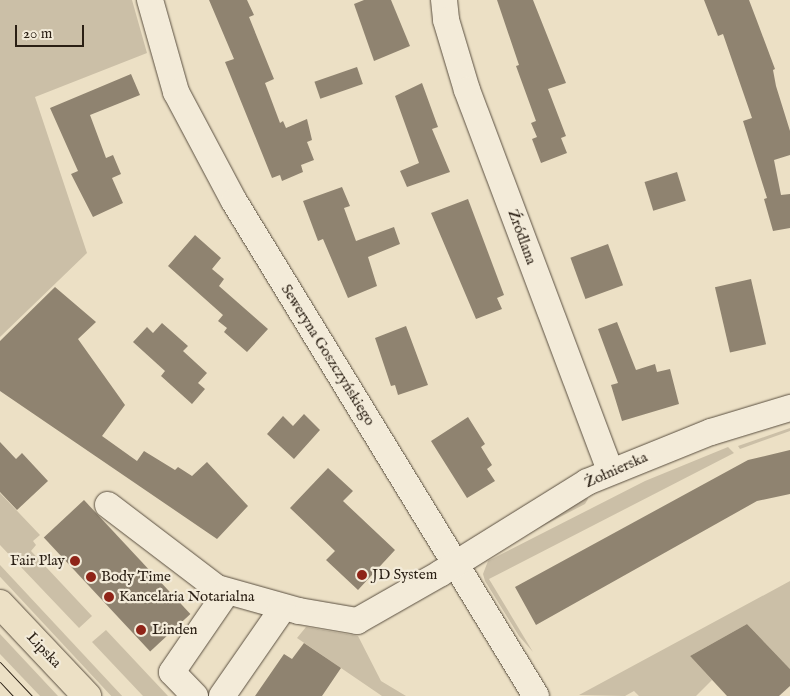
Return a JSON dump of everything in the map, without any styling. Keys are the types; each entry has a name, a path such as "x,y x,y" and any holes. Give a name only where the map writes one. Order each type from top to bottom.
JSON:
{"main road":[{"name":"Lipska","path":"0,604 88,696"}],"street":[{"name":"Seweryna Goszczyńskiego","path":"150,0 176,92 234,200 536,696"},
{"name":"Źródlana","path":"444,0 446,20 467,90 610,470"},
{"name":"Żołnierska","path":"108,505 208,583 226,593 283,608 357,621 610,470 739,422 790,408"},
{"path":"195,696 172,672 226,593"},
{"path":"222,696 283,608"}],"shaded area":[{"path":"0,0 132,0 147,53 35,97 87,253 0,337"},
{"path":"790,428 790,431 740,449 738,446"},
{"path":"728,447 734,453 489,579 533,652 519,636 485,581 483,574 488,561 645,481"},
{"path":"0,493 40,535 33,541 36,545 31,551 92,616 79,628 0,545"},
{"path":"585,494 588,499 585,504 514,541"},
{"path":"0,565 122,696 111,696 0,577"},
{"path":"790,581 790,669 747,624 690,656 712,680 696,696 639,696 634,691 625,696 579,695"},
{"path":"306,627 358,636 381,681 406,696 382,696 297,638"},
{"path":"106,630 168,696 143,696 92,642"},
{"path":"0,634 58,696 40,696 0,654"}],"building":[{"path":"209,0 247,0 254,15 249,17 274,79 265,83 280,123 283,121 286,128 307,119 312,140 307,142 314,160 301,165 303,172 282,181 280,175 272,178 225,62 234,59"},
{"path":"364,0 391,0 410,46 374,61 354,4"},
{"path":"497,0 533,0 566,83 548,89 566,136 561,138 567,153 541,163 532,139 537,137 531,123 536,121 516,66 519,65"},
{"path":"704,0 749,0 757,21 775,69 773,70 776,86 790,131 790,155 774,160 781,195 790,194 790,228 773,231 764,199 767,198 743,121 752,118 723,34 718,36"},
{"path":"357,67 363,84 320,99 314,82"},
{"path":"131,74 140,95 90,115 106,158 113,155 121,174 112,178 123,203 93,217 71,174 78,171 50,108"},
{"path":"422,83 438,127 432,129 450,172 407,187 400,171 419,163 395,96"},
{"path":"677,172 686,201 653,211 644,182"},
{"path":"342,187 350,206 344,208 356,241 394,227 400,244 368,257 377,286 348,298 323,239 318,241 303,201"},
{"path":"468,199 504,295 497,298 502,309 476,319 431,213"},
{"path":"195,235 221,258 212,269 224,279 219,286 268,329 247,352 224,332 227,328 218,321 223,315 168,266"},
{"path":"608,244 623,285 585,299 570,258"},
{"path":"751,279 766,344 730,353 715,287"},
{"path":"55,287 96,322 78,339 125,405 102,436 137,461 144,451 175,470 178,467 192,476 207,462 248,506 217,539 0,391 0,341"},
{"path":"617,322 636,370 655,364 657,372 670,369 679,404 622,421 611,385 618,383 598,329"},
{"path":"162,323 188,346 183,351 207,373 198,383 205,389 192,404 161,376 165,371 133,342 147,327 153,333"},
{"path":"406,326 428,385 398,395 395,385 391,386 375,338"},
{"path":"304,414 320,430 294,459 267,434 283,416 293,426"},
{"path":"468,417 485,444 481,447 492,465 487,469 495,481 467,498 431,441"},
{"path":"0,442 16,459 22,453 48,481 17,510 0,492"},
{"path":"790,450 790,494 757,501 536,625 515,587 748,460"},
{"path":"328,468 353,491 343,501 395,550 358,590 326,560 335,551 290,508"},
{"path":"84,500 190,614 150,652 44,538"},
{"path":"747,624 790,669 790,686 779,696 727,696 690,656"},
{"path":"304,643 341,668 322,696 255,696 284,654 292,659"}],"tram line":[{"path":"0,662 32,696"},
{"path":"0,682 13,696"}],"place":[{"name":"Fair Play","path":"75,561"},
{"name":"JD System","path":"362,575"},
{"name":"Body Time","path":"91,577"},
{"name":"Kancelaria Notarialna","path":"109,597"},
{"name":"Linden","path":"141,630"}]}
